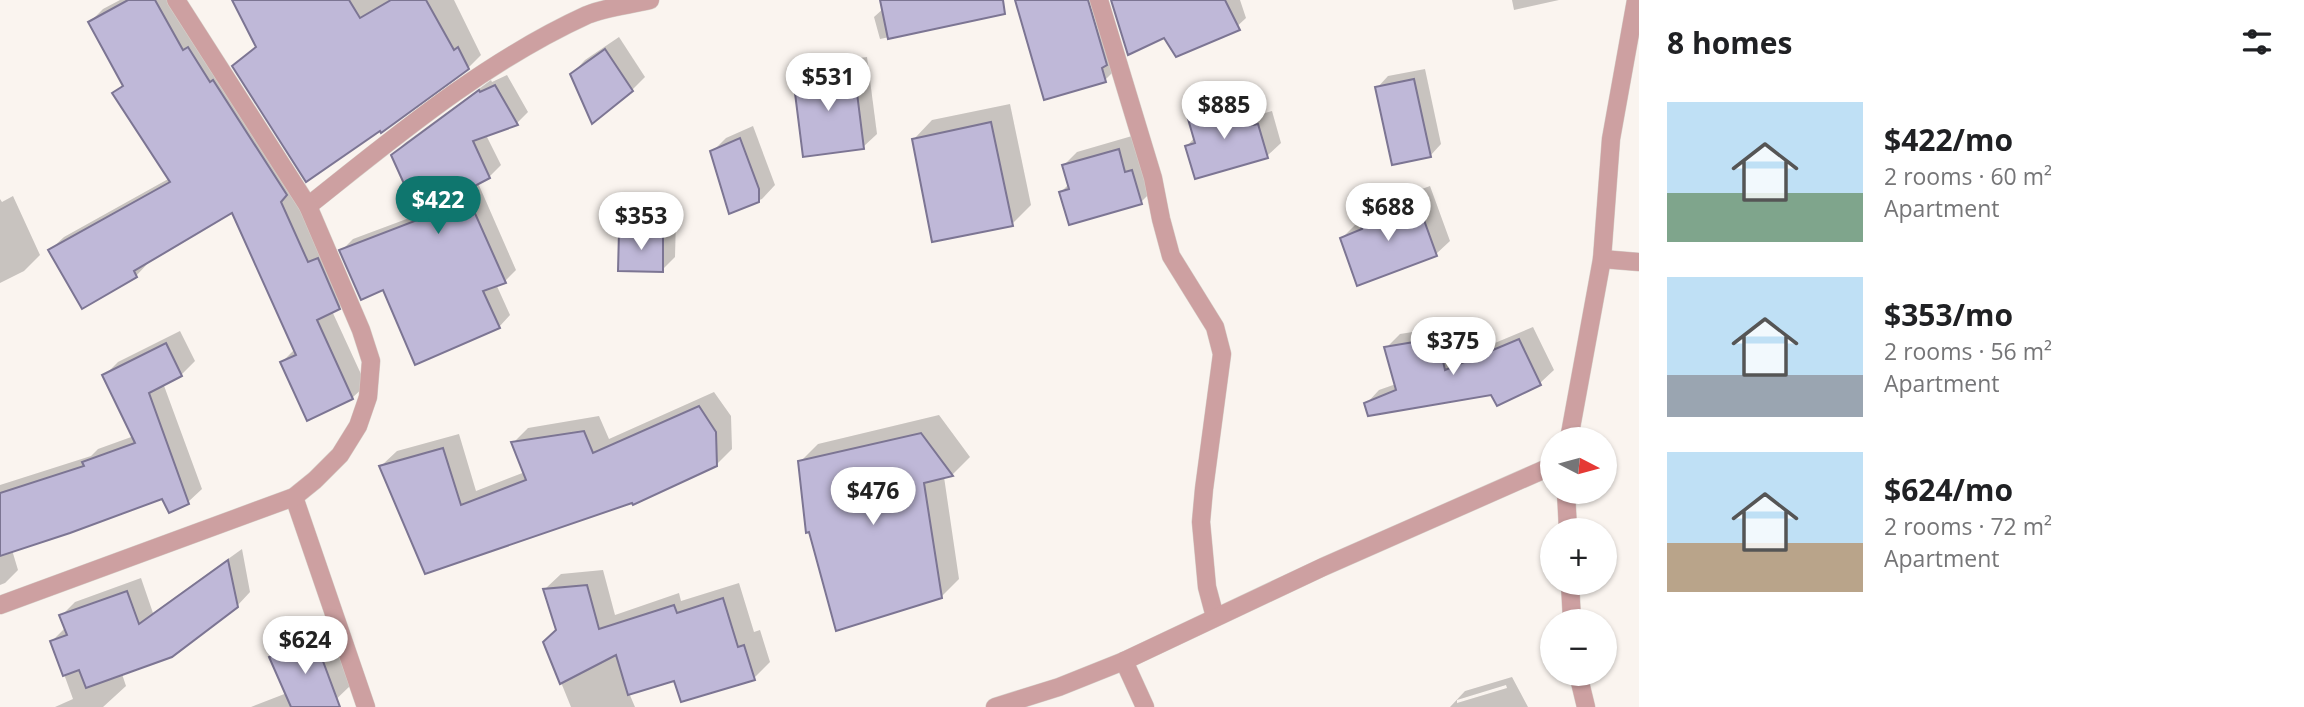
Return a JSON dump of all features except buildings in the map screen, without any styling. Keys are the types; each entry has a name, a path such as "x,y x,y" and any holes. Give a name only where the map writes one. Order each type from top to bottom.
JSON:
{"street":[{"path":"0,605 294,497 315,481 340,455 358,426 368,397 371,361 361,330 308,206 176,0"},
{"path":"308,206 419,117 585,7 650,0"},
{"path":"1099,0 1153,178 1171,256 1215,327 1222,354 1201,522 1207,587 1215,617"},
{"path":"1571,427 1602,259 1611,139 1636,0"},
{"path":"1602,259 1639,262"},
{"path":"995,707 1059,687 1124,661 1193,630 1215,617 1540,471"},
{"path":"294,497 366,707"},
{"path":"1124,661 1145,707"},
{"path":"1581,686 1586,707"}]}
